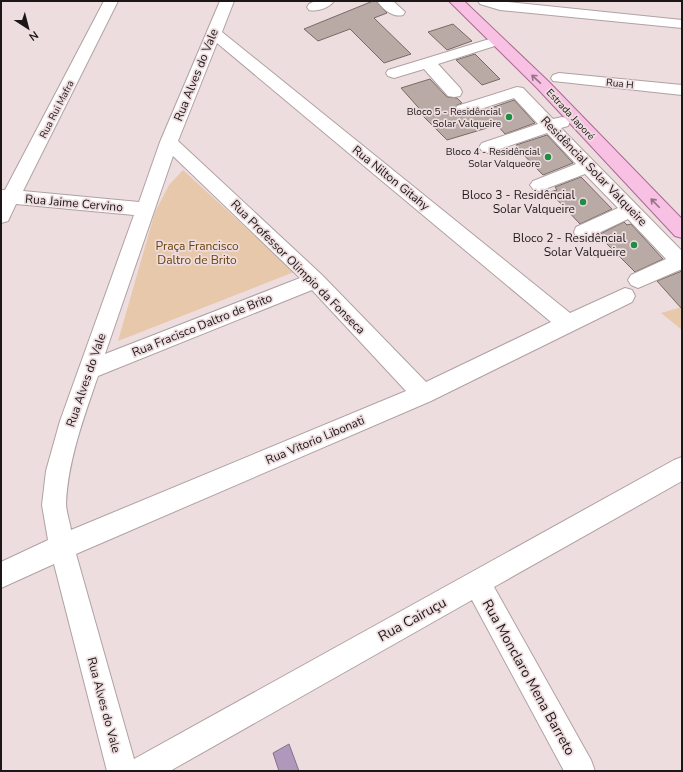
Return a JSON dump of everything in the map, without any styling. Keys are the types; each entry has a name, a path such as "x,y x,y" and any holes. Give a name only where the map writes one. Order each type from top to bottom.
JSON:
{"main road":[{"name":"Estrada Japoré","path":"456,1 543,85 682,231"}],"street":[{"name":"Rua Rui Mafra","path":"1,216 6,196 110,1"},
{"name":"Rua Alves do Vale","path":"122,771 62,547 54,505 58,471 71,421 169,142 227,1"},
{"path":"314,7 327,1"},
{"path":"384,1 398,12"},
{"path":"485,1 500,6 682,24"},
{"name":"Rua Nilton Gitahy","path":"214,33 568,324"},
{"path":"394,73 496,41"},
{"path":"427,62 454,92"},
{"name":"Rua H","path":"559,78 682,90"},
{"name":"Residêncial Solar Valqueire","path":"463,110 517,92 677,258 676,263 632,288"},
{"path":"488,147 574,118"},
{"name":"Rua Professor Olimpio da Fonseca","path":"169,142 315,280 423,394"},
{"path":"539,185 588,166"},
{"name":"Rua Jaime Cervino","path":"6,196 146,209"},
{"path":"583,232 631,210"},
{"name":"Rua Fracisco Daltro de Brito","path":"89,370 315,280"},
{"name":"Rua Vitorio Libonati","path":"1,575 62,547 423,394 568,324 632,288"},
{"name":"Rua Cairuçu","path":"141,771 682,468"},
{"name":"Rua Monclaro Mena Barreto","path":"476,583 541,697 580,771"}],"green space":[{"name":"Praça Francisco Daltro de Brito","path":"183,170 294,272 118,341 155,212 169,185"},
{"path":"682,307 682,330 661,313"}],"shaded area":[{"path":"289,744 299,771 279,771 273,753"}],"building":[{"path":"376,1 387,13 374,18 411,54 384,63 350,29 318,41 304,29"},
{"path":"453,24 472,41 447,50 428,32"},
{"path":"475,54 500,79 482,85 456,60"},
{"path":"430,79 447,97 457,98 462,103 457,105 454,109 457,115 463,116 474,114 514,100 535,123 505,134 497,125 447,140 423,116 425,115 401,88"},
{"name":"Bloco 4 - Residêncial Solar Valqueore","path":"547,135 573,163 543,175 516,145"},
{"name":"Bloco 3 - Residêncial Solar Valqueire","path":"581,177 612,209 580,224 550,192 557,190 555,187"},
{"name":"Bloco 2 - Residêncial Solar Valqueire","path":"624,222 627,225 631,224 663,259 635,272 598,235"},
{"path":"682,271 682,309 657,281"}],"place":[{"name":"Bloco 5 - Residêncial Solar Valqueire","path":"509,117"},
{"name":"Bloco 4 - Residêncial Solar Valqueore","path":"548,157"},
{"name":"Bloco 3 - Residêncial Solar Valqueire","path":"583,202"},
{"name":"Bloco 2 - Residêncial Solar Valqueire","path":"634,245"}]}
